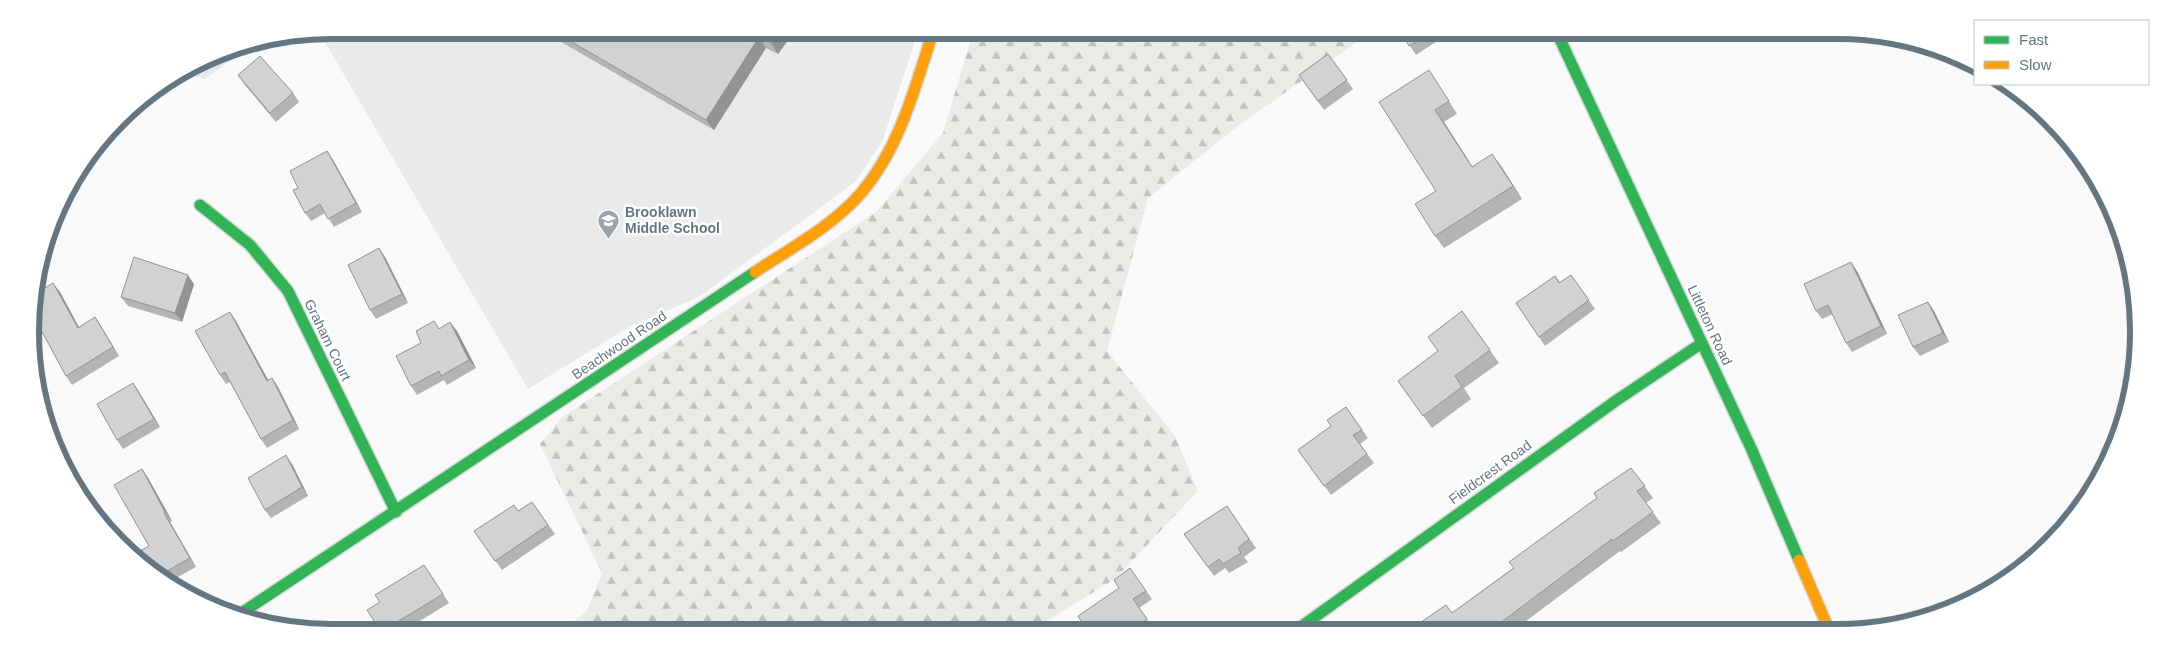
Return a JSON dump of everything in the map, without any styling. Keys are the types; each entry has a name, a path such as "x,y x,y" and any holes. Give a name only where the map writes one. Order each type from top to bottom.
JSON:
{"street":[{"name":"Beachwood Road","path":"245,611 835,218 862,192 883,161 908,110 931,39"},
{"name":"Littleton Road","path":"1560,39 1751,448 1826,624"},
{"name":"Graham Court","path":"200,205 250,245 288,291 396,512"},
{"name":"Fieldcrest Road","path":"1305,624 1616,400 1702,343"}],"shaded area":[{"name":"Brooklawn Middle School","path":"323,39 916,39 882,142 855,182 699,297 631,326 528,389"},
{"path":"241,53 205,79 191,75"}],"green space":[{"path":"971,39 1361,39 1239,125 1148,198 1107,351 1175,436 1198,491 1115,579 1043,624 570,624 587,611 602,573 540,444 562,417 876,212 943,133"}],"building":[{"path":"567,39 758,39 706,120"},
{"path":"763,39 774,39 771,43"},
{"path":"1405,39 1420,39 1409,46"},
{"path":"1328,54 1347,80 1318,101 1299,75"},
{"path":"260,56 293,93 270,113 238,75"},
{"path":"1429,70 1449,101 1435,110 1472,167 1492,154 1513,186 1435,236 1415,204 1436,191 1379,102"},
{"path":"327,151 356,203 328,219 320,204 305,213 293,190 298,188 290,171"},
{"path":"379,248 402,294 370,310 348,265"},
{"path":"134,257 188,275 175,313 121,297"},
{"path":"1851,262 1881,326 1846,343 1828,305 1816,311 1804,284"},
{"path":"1571,275 1589,300 1539,337 1516,303 1555,276 1559,283"},
{"path":"53,283 78,328 95,317 113,347 66,376 39,326 41,290"},
{"path":"1928,302 1943,333 1913,347 1898,315"},
{"path":"1462,311 1490,350 1455,376 1462,387 1423,416 1398,381 1438,351 1428,337"},
{"path":"230,312 267,381 272,378 293,420 261,439 225,372 220,375 195,331"},
{"path":"434,321 439,329 450,322 469,360 441,376 439,371 411,386 396,356 421,343 416,331"},
{"path":"133,383 154,419 117,440 97,404"},
{"path":"1346,407 1362,430 1353,435 1367,454 1324,486 1298,450 1331,426 1327,420"},
{"path":"286,455 302,487 265,510 248,478"},
{"path":"1631,468 1645,486 1637,491 1653,512 1613,541 1612,539 1499,624 1418,624 1446,605 1452,613 1514,568 1509,562 1597,498 1594,493"},
{"path":"142,469 164,513 190,558 165,572 138,552 149,546 114,485"},
{"path":"532,502 548,525 495,561 474,531 514,505 518,511"},
{"path":"1227,506 1249,539 1238,548 1241,553 1223,564 1219,559 1208,567 1184,534"},
{"path":"424,565 443,594 394,624 376,624 367,610 380,602 375,595"},
{"path":"1130,568 1146,591 1133,599 1147,619 1140,624 1083,624 1078,616 1119,588 1114,580"}],"traffic: fast":[{"path":"1560,39 1751,448 1799,560"},
{"path":"200,205 250,245 288,291 396,512"},
{"path":"245,611 755,272"},
{"path":"1305,624 1617,400 1702,343"}],"traffic: slow":[{"path":"755,272 825,226 862,192 887,156 905,116 931,39"},
{"path":"1799,560 1826,624"}],"place":[{"name":"Brooklawn Middle School","path":"609,239"}]}
